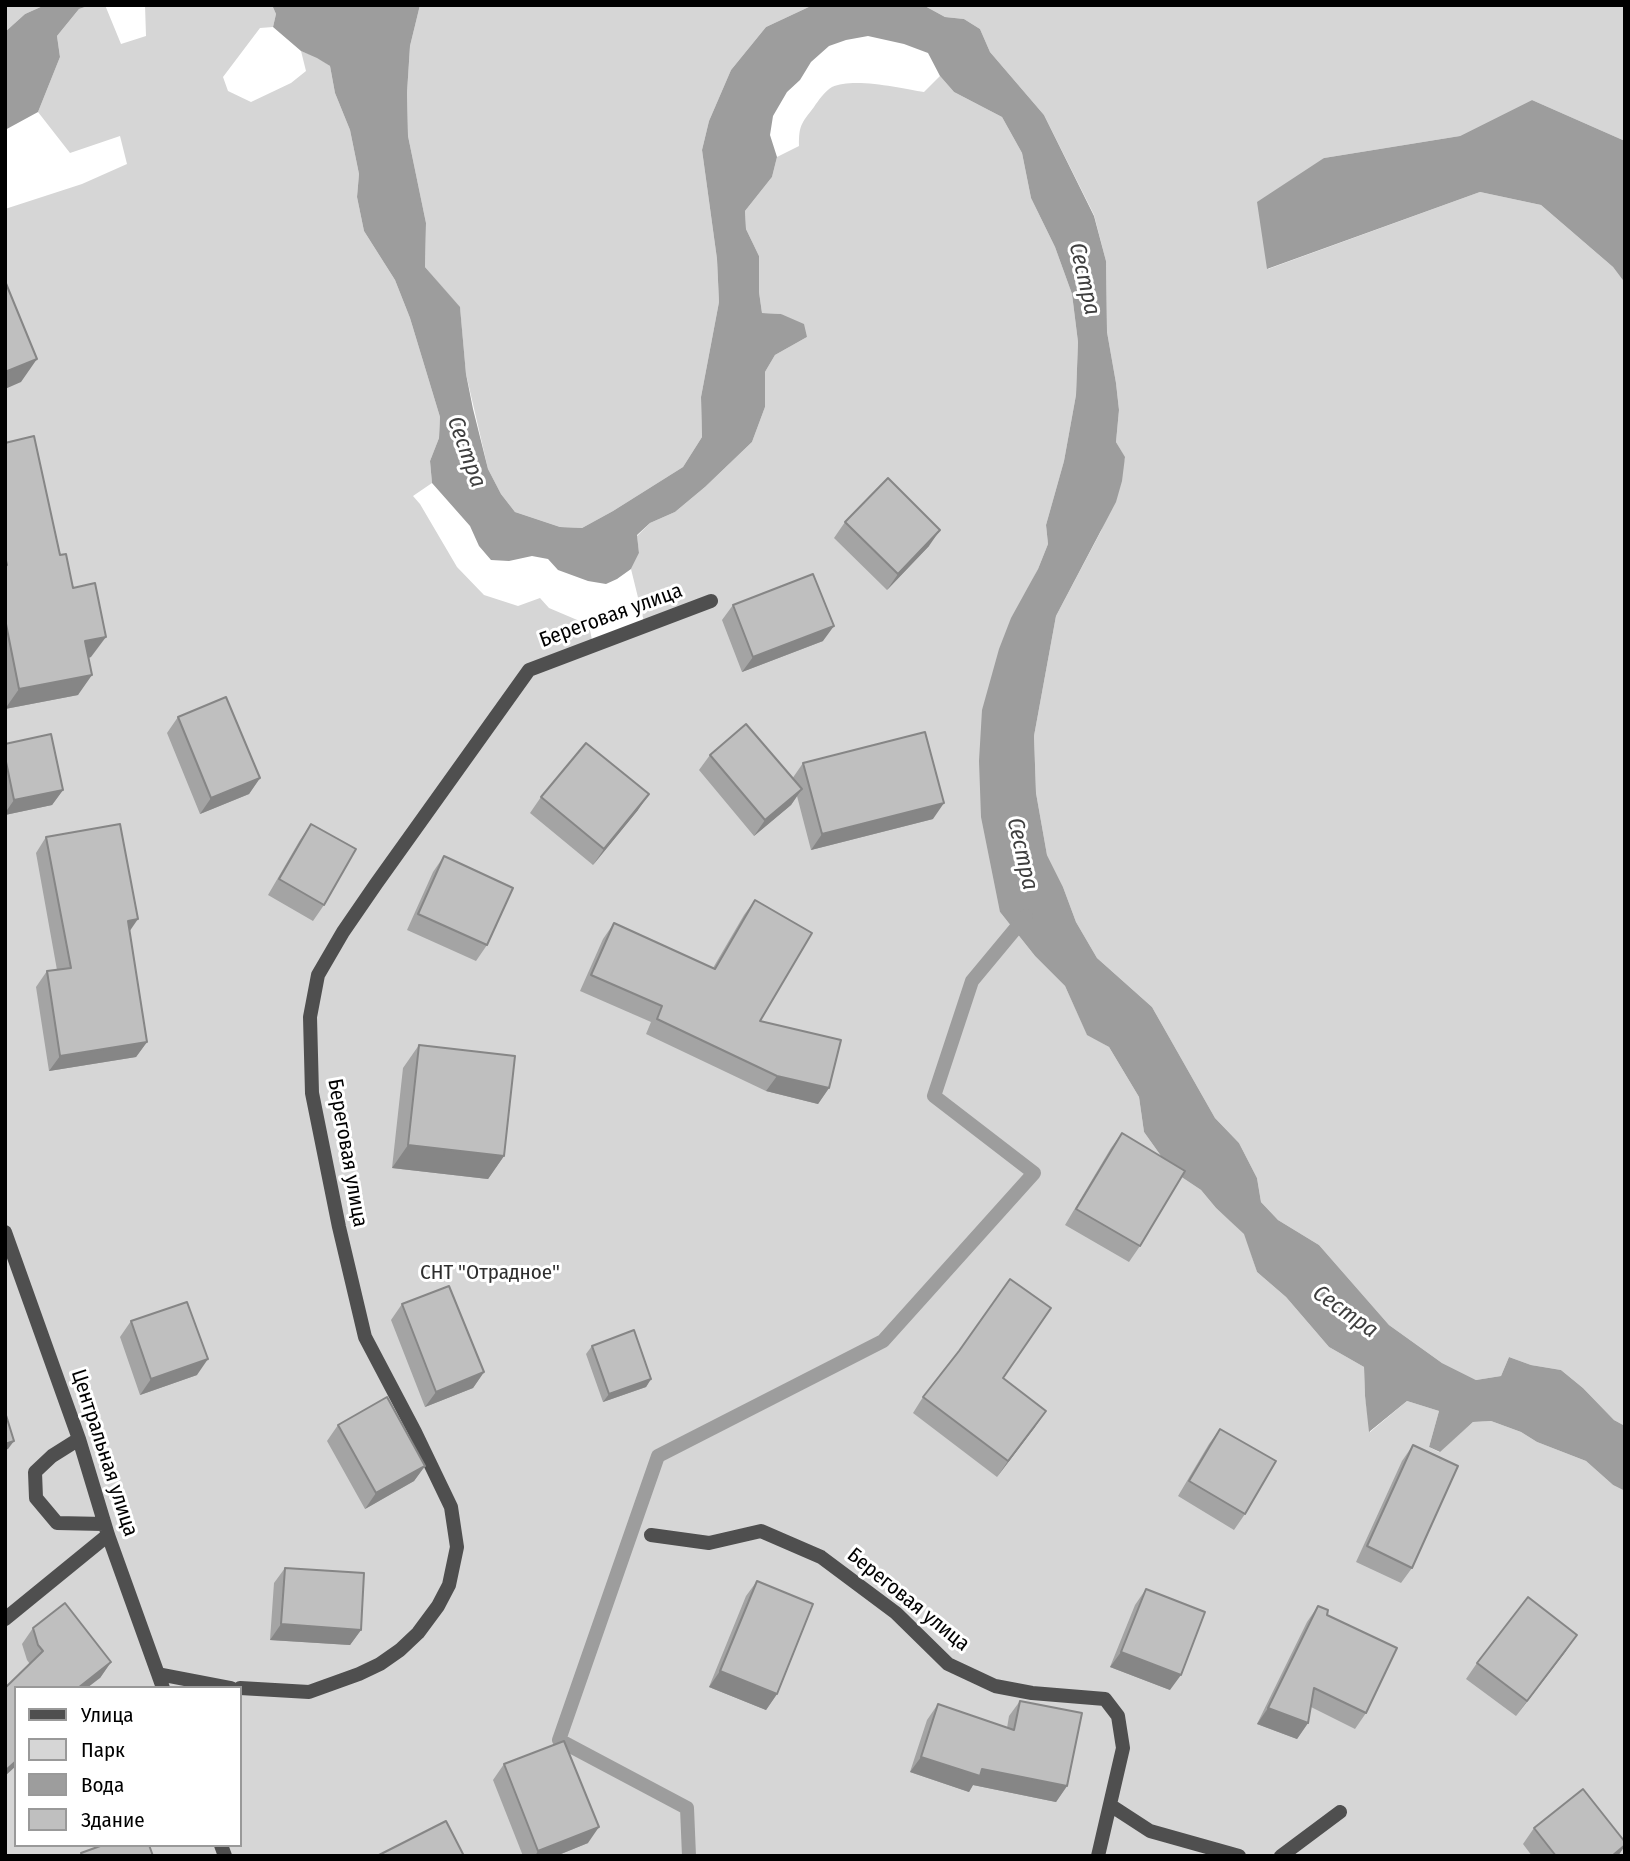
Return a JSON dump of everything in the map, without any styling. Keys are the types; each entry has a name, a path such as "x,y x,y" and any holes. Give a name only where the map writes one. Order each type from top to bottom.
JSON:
{"street":[{"name":"Береговая улица","path":"242,1688 309,1692 380,1664 418,1633 438,1606 449,1585 457,1547 451,1507 365,1337 312,1094 310,1017 318,975 376,884 529,670 711,601"},
{"name":"Центральная улица","path":"5,1232 79,1440 106,1530 161,1681"},
{"path":"79,1440 52,1457 35,1472 36,1498 57,1523 106,1530"},
{"path":"5,1619 106,1530"},
{"name":"Береговая улица","path":"652,1535 709,1543 761,1531 821,1557 896,1613 948,1664 995,1686 1032,1693 1105,1699 1118,1716 1123,1748 1098,1856"},
{"path":"161,1681 211,1686"},
{"path":"1110,1805 1150,1831 1239,1856"},
{"path":"1280,1856 1340,1812"}],"green space":[{"path":"5,5 45,5 25,14 5,32"},
{"name":"СНТ \"Отрадное\"","path":"91,5 105,5 121,44 146,36 145,5 272,5 276,14 273,27 260,28 223,77 228,91 251,102 291,83 306,71 301,51 330,66 335,93 350,130 359,174 357,197 364,231 395,280 410,318 440,417 439,438 430,461 432,483 413,496 457,567 484,595 518,606 540,598 549,608 589,625 593,645 645,626 631,569 639,553 637,536 650,523 675,512 752,442 765,407 765,372 775,355 807,337 781,314 762,313 759,256 746,229 745,211 772,177 777,157 799,146 806,117 827,91 841,84 877,84 924,92 940,76 954,92 1002,117 1022,153 1031,198 1055,247 1072,294 1078,342 1076,395 1064,461 1046,525 1048,544 1033,579 1000,912 1035,956 1065,986 1087,1034 1109,1047 1139,1097 1144,1132 1171,1170 1201,1190 1216,1208 1245,1234 1257,1272 1286,1297 1329,1347 1364,1367 1370,1432 1407,1401 1439,1411 1429,1447 1439,1452 1473,1422 1491,1421 1586,1461 1613,1485 1625,1491 1625,1856 5,1856 5,209 82,184 127,164 120,136 70,153 38,112 60,57 57,36 79,9"},
{"path":"420,5 813,5 766,27 731,70 709,121 702,150 717,259 719,302 701,397 702,437 683,467 582,528 560,527 515,512 501,494 488,469 466,374 460,308 425,267 426,223 408,136 407,93 410,46"},
{"path":"923,5 1625,5 1625,141 1532,100 1460,136 1324,158 1268,269 1480,192 1541,205 1613,267 1625,283 1625,1426 1614,1420 1561,1370 1531,1365 1509,1357 1501,1376 1476,1380 1442,1363 1389,1325 1319,1245 1278,1220 1261,1202 1257,1178 1239,1143 1215,1118 1152,1007 1097,958 1076,922 1047,855 1036,793 1034,736 1056,616 1101,531 1125,458 1116,442 1119,410 1107,332 1106,261 1094,215 1044,115 990,52 980,29 964,19 945,17"}],"water":[{"path":"45,5 91,5 79,9 57,36 60,57 38,112 5,130 5,32 25,14"},
{"name":"Сестра","path":"272,5 420,5 410,46 407,93 408,136 426,223 425,267 460,307 466,374 473,409 488,469 501,494 515,512 560,527 582,528 683,467 702,437 701,397 719,302 717,259 702,150 709,121 731,70 766,27 813,5 923,5 945,17 964,19 980,29 990,52 1044,115 1094,216 1106,261 1107,332 1119,410 1116,442 1125,457 1122,481 1116,502 1056,616 1034,736 1036,793 1047,855 1076,922 1097,958 1152,1007 1215,1118 1239,1143 1257,1178 1261,1202 1278,1220 1319,1245 1389,1325 1442,1363 1476,1380 1501,1376 1509,1357 1531,1365 1561,1370 1614,1420 1625,1426 1625,1491 1613,1485 1586,1461 1491,1421 1473,1422 1440,1452 1429,1447 1439,1411 1407,1401 1369,1432 1364,1367 1329,1347 1286,1297 1257,1272 1244,1234 1201,1190 1171,1170 1144,1132 1139,1097 1109,1047 1087,1035 1065,986 1035,956 1000,912 981,817 979,761 982,710 999,649 1011,618 1038,569 1048,544 1046,525 1064,461 1076,395 1078,342 1072,294 1055,247 1031,198 1022,153 1002,117 954,92 940,76 928,53 904,44 868,36 846,40 829,46 811,62 800,80 787,92 773,116 770,135 777,157 772,177 745,211 746,229 759,256 762,313 781,314 804,324 807,337 775,355 765,372 765,407 752,442 675,512 650,523 637,535 639,553 631,569 606,584 588,581 558,570 548,559 532,556 509,561 491,560 479,546 470,526 432,483 430,461 439,438 440,417 410,318 395,280 364,231 357,197 359,174 350,130 335,93 330,66 301,51 273,27 276,14"},
{"path":"1532,100 1625,141 1625,283 1613,267 1541,205 1480,192 1267,269 1257,202 1324,158 1460,136"}],"building":[{"path":"5,281 37,359 5,372"},
{"path":"34,436 60,555 66,554 73,588 95,583 106,637 85,641 92,675 19,689 5,619 5,443"},
{"path":"888,478 940,530 898,574 845,522"},
{"path":"813,574 834,626 753,657 733,605"},
{"path":"226,697 260,778 211,798 178,717"},
{"path":"746,724 802,789 765,820 710,755"},
{"path":"925,732 944,803 822,834 803,763"},
{"path":"51,734 63,790 14,800 5,744"},
{"path":"586,743 649,794 604,849 541,797"},
{"path":"120,824 138,919 128,921 147,1042 60,1056 47,971 71,968 46,837"},
{"path":"311,824 356,849 324,905 279,879"},
{"path":"444,856 513,888 487,945 418,914"},
{"path":"755,900 812,933 760,1021 841,1040 829,1088 777,1076 657,1019 662,1006 591,975 614,923 715,969"},
{"path":"419,1045 515,1056 504,1156 408,1145"},
{"path":"1122,1133 1185,1171 1140,1246 1076,1209"},
{"path":"1010,1279 1051,1308 1003,1378 1046,1411 1008,1461 923,1397"},
{"path":"449,1286 484,1372 436,1392 402,1304"},
{"path":"187,1302 208,1359 151,1379 131,1321"},
{"path":"634,1330 651,1379 609,1394 592,1346"},
{"path":"387,1397 425,1466 376,1493 338,1425"},
{"path":"5,1412 14,1441 5,1444"},
{"path":"1220,1429 1276,1461 1245,1514 1189,1481"},
{"path":"1413,1445 1458,1466 1412,1568 1367,1546"},
{"path":"285,1568 364,1573 361,1630 281,1624"},
{"path":"757,1581 813,1604 777,1694 720,1671"},
{"path":"1146,1589 1205,1612 1181,1675 1121,1652"},
{"path":"1528,1597 1577,1635 1527,1701 1477,1663"},
{"path":"65,1603 111,1662 81,1686 14,1686 14,1763 5,1771 5,1688 43,1651 38,1645 33,1628"},
{"path":"1318,1606 1328,1610 1327,1615 1397,1648 1366,1713 1314,1688 1308,1723 1268,1708"},
{"path":"1020,1701 1082,1713 1067,1786 982,1769 980,1776 921,1757 938,1704 1014,1730"},
{"path":"564,1741 599,1827 538,1851 504,1764"},
{"path":"1583,1789 1625,1842 1612,1856 1556,1856 1534,1828"},
{"path":"446,1821 464,1856 377,1856"},
{"path":"98,1847 150,1847 153,1856 82,1856 81,1853"}],"waterway":[{"path":"689,1856 687,1808 559,1740 658,1456 883,1341 1034,1173 934,1096 972,981 1026,916"}]}
